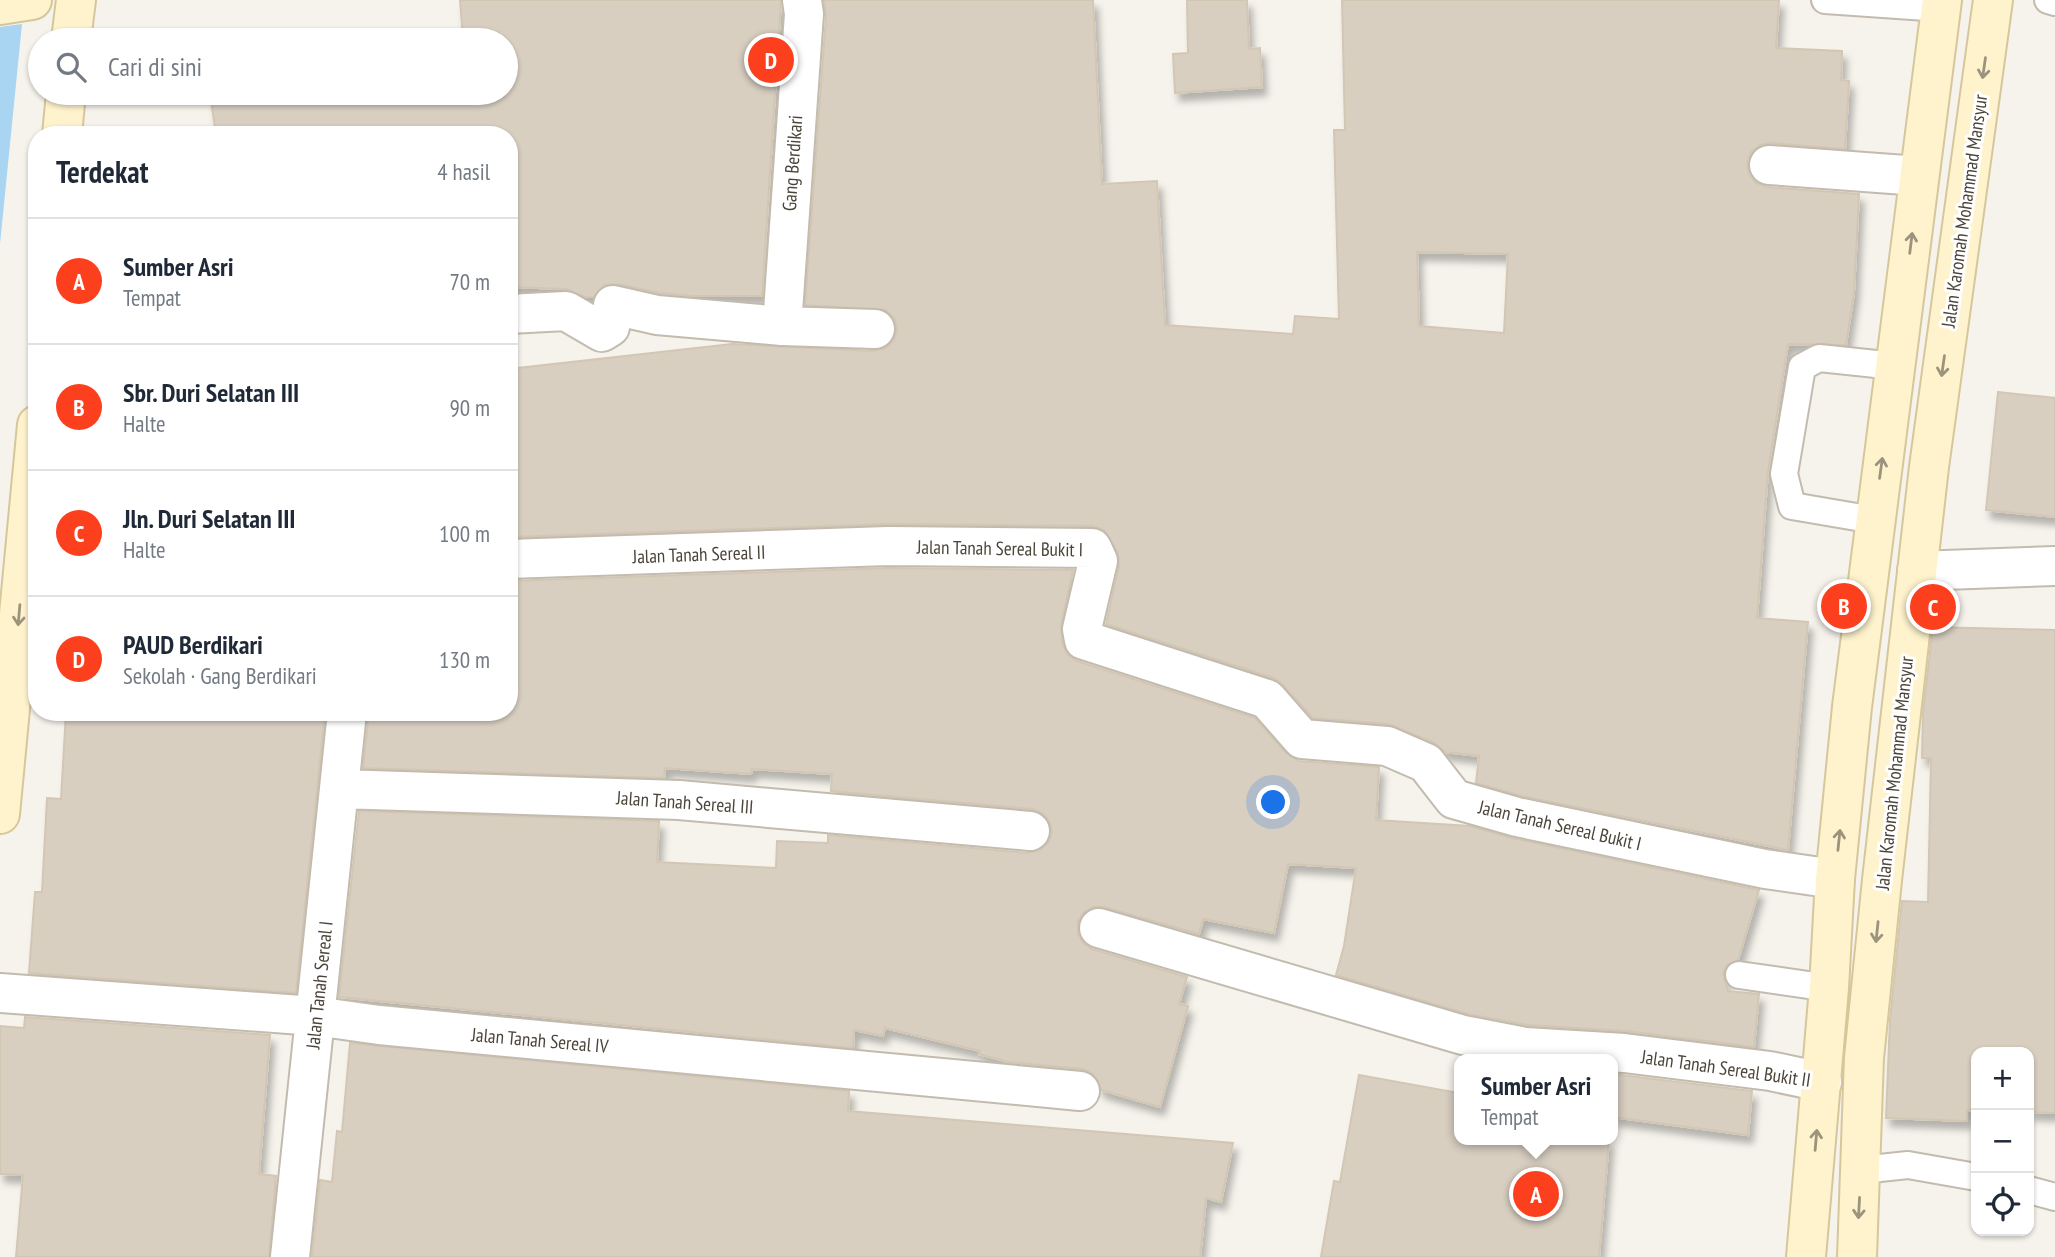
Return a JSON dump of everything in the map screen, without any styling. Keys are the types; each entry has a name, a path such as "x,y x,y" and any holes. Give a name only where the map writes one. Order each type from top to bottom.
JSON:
{"main road":[{"path":"72,28 76,0"},
{"name":"Jalan Karomah Mohammad Mansyur","path":"1857,1257 1864,1058 1902,706 1917,571 1993,0"},
{"path":"1806,1257 1822,1082 1835,879 1852,707 1942,4"},
{"path":"63,126 65,105"},
{"path":"0,814 28,520"},
{"path":"1868,569 1917,571"},
{"path":"1852,707 1902,706"}],"street":[{"name":"Gang Berdikari","path":"782,327 804,15 802,0"},
{"path":"1769,165 1919,176"},
{"path":"518,314 566,311 602,332 610,327 613,305 657,314 782,327 876,329"},
{"name":"Jalan Tanah Sereal II","path":"518,559 888,546"},
{"name":"Jalan Tanah Sereal Bukit I","path":"888,546 1092,548 1098,561 1082,629 1084,640 1267,699 1302,738 1387,746 1426,763 1454,799 1517,817 1765,869 1835,879"},
{"path":"1917,571 2055,566"},
{"name":"Jalan Tanah Sereal I","path":"290,1257 346,721"},
{"name":"Jalan Tanah Sereal III","path":"340,789 679,800 1030,831"},
{"name":"Jalan Tanah Sereal Bukit II","path":"1099,928 1463,1035 1525,1047 1624,1054 1770,1072 1822,1082"},
{"name":"Jalan Tanah Sereal IV","path":"0,993 315,1016 379,1025 1080,1091"}],"lane":[{"path":"1825,0 1942,4"},
{"path":"2048,0 2055,2"},
{"path":"1874,520 1792,506 1784,474 1790,427 1802,367 1819,358 1895,366"},
{"path":"1739,975 1829,988"},
{"path":"1861,1170 1908,1165 1971,1176"},
{"path":"2034,1191 2055,1197"}],"water":[{"path":"22,24 0,244 0,27"}],"building":[{"path":"460,0 781,0 762,296 692,296 617,284 605,285 594,297 585,297 566,289 518,287 518,126 215,126 212,105 518,105 518,28 462,28"},
{"path":"824,0 1093,0 1102,184 1157,181 1165,325 1293,334 1295,316 1339,319 1334,130 1345,130 1342,0 1779,0 1776,48 1842,51 1841,80 1849,81 1845,149 1770,143 1760,145 1751,152 1747,164 1749,174 1756,183 1767,187 1859,194 1854,292 1846,345 1788,344 1768,471 1757,618 1808,622 1788,850 1522,796 1476,783 1479,756 1445,752 1435,743 1389,724 1313,718 1274,678 1106,624 1119,566 1118,553 1104,530 1093,526 888,524 518,537 518,368 732,344 874,351 886,348 894,340 897,330 895,319 886,310 805,305 826,16","holes":["1417,252 1508,254 1504,333 1419,326"]},
{"path":"1187,0 1247,0 1249,49 1260,48 1262,87 1175,93 1173,54 1188,53"},
{"path":"1998,392 2055,398 2055,517 1986,510"},
{"path":"888,568 1073,570 1061,625 1062,644 1068,655 1077,661 1255,718 1286,753 1299,761 1379,767 1376,820 1470,826 1512,838 1759,890 1738,960 1727,965 1723,973 1728,991 1759,994 1754,1047 1627,1031 1528,1025 1468,1014 1336,975 1344,946 1356,868 1288,864 1274,933 1203,919 1199,934 1104,907 1093,907 1083,913 1078,921 1078,934 1083,943 1092,949 1187,977 1179,1004 1188,1006 1160,1107 1101,1090 1093,1074 1083,1069 1008,1062 979,1054 980,1051 885,1028 883,1036 854,1030 853,1048 339,997 359,811 659,821 657,862 776,868 777,841 828,843 828,835 1028,853 1040,850 1048,843 1052,832 1049,821 1042,813 1032,809 831,791 832,774 752,769 751,774 665,768 664,778 363,768 368,721 518,721 518,581"},
{"path":"1933,627 2055,630 2055,1113 2034,1112 2034,1047 1971,1047 1971,1110 1967,1110 1967,1121 1886,1118 1890,1020 1902,901 1928,902 1931,758 1922,758 1923,712"},
{"path":"65,721 324,721 296,993 29,973 35,892 42,892 47,798 61,799"},
{"path":"25,1017 270,1035 259,1174 276,1176 269,1257 16,1257 23,1175 0,1174 0,1026 24,1028"},
{"path":"350,1043 849,1091 848,1111 1233,1143 1221,1202 1206,1198 1200,1257 312,1257 320,1180 332,1182 337,1131 342,1132"},
{"path":"1359,1075 1454,1092 1454,1145 1609,1145 1599,1257 1321,1257 1334,1181 1340,1182"},
{"path":"1618,1075 1752,1091 1748,1135 1618,1118"}],"place":[{"name":"PAUD Berdikari","path":"771,60"},
{"name":"Sbr. Duri Selatan III","path":"1844,606"},
{"name":"Jln. Duri Selatan III","path":"1933,607"},
{"name":"Sumber Asri","path":"1536,1194"}]}
